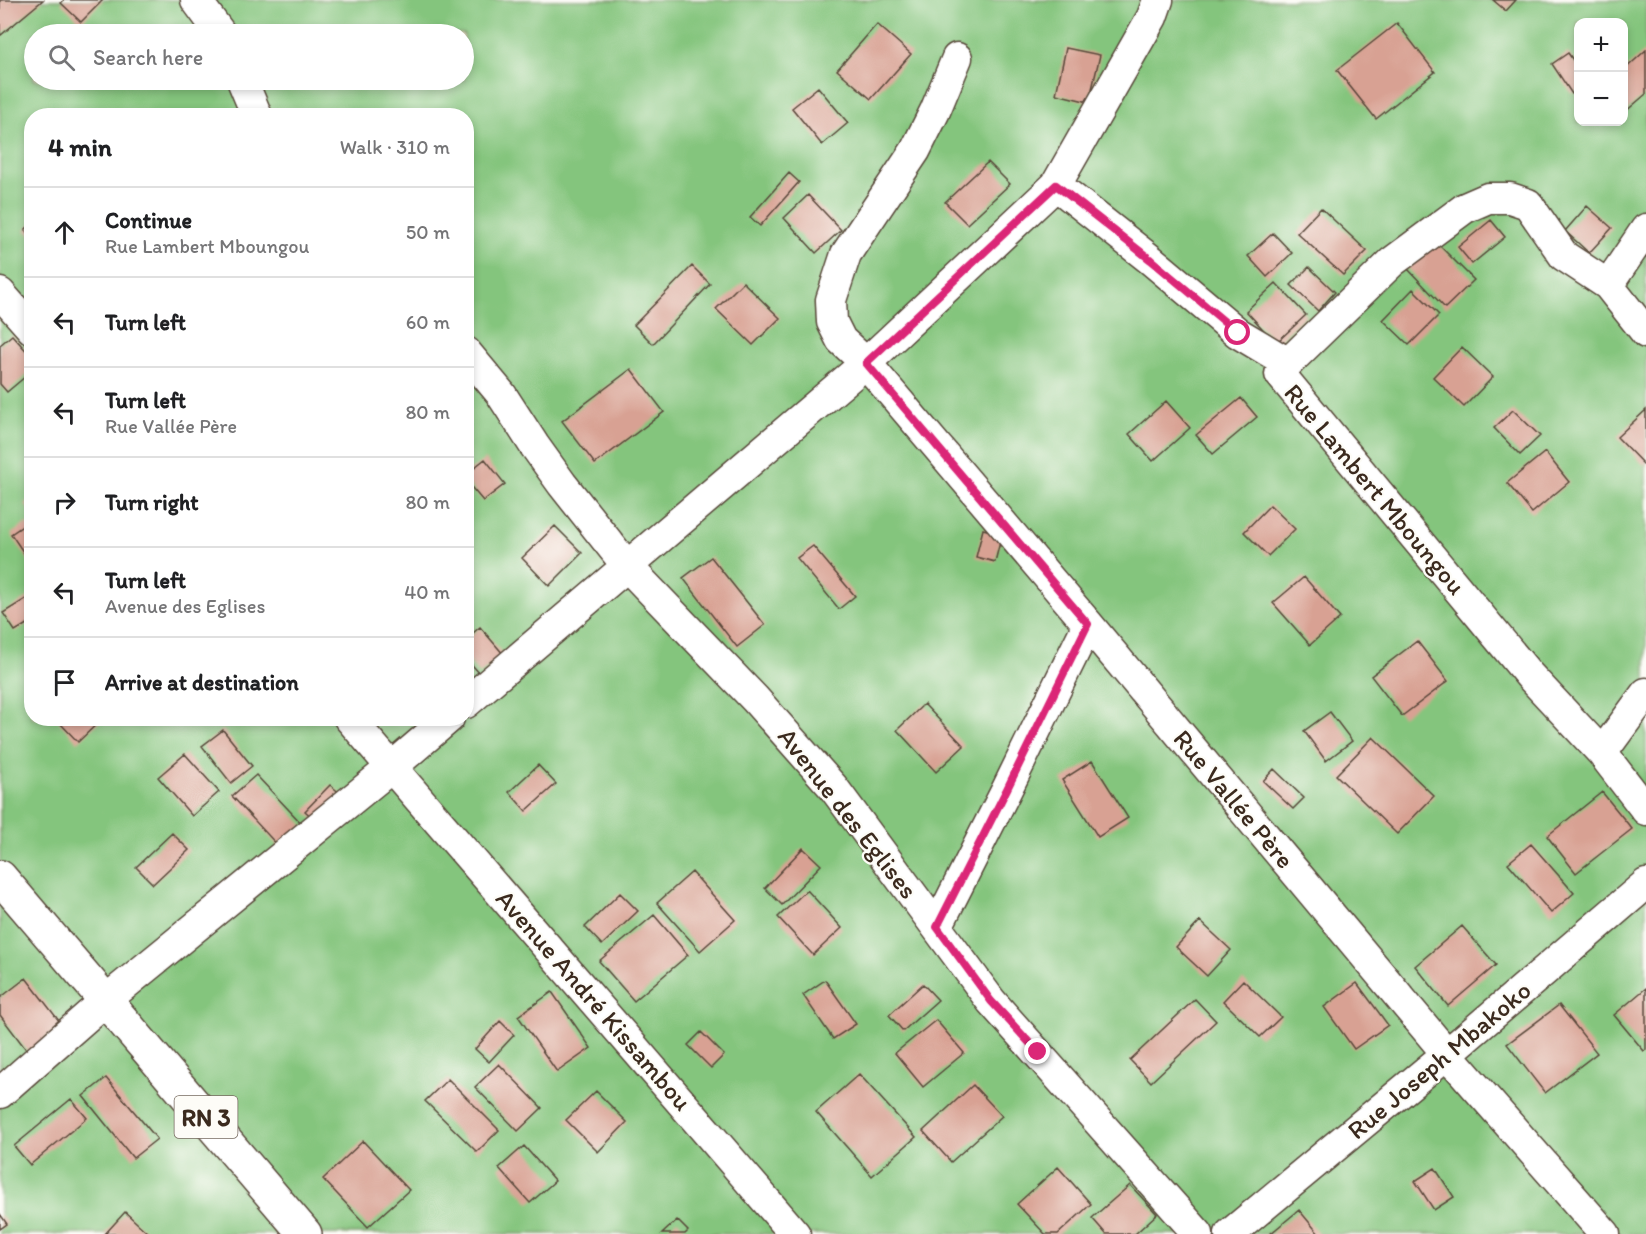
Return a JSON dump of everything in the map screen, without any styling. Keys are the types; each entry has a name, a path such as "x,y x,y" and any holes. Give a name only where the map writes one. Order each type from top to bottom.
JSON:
{"highway":[{"name":"RN 3","path":"0,877 305,1234"}],"street":[{"path":"196,0 214,24"},
{"path":"474,696 866,363 1056,185 1152,17 1158,0"},
{"name":"Rue Vallée Père","path":"957,58 915,151 846,254 831,300 832,322 840,340 866,363 1088,624 1447,1054 1605,1234"},
{"path":"246,90 254,108"},
{"name":"Rue Lambert Mboungou","path":"1056,185 1238,333 1288,363 1280,374 1529,675 1602,753 1646,810"},
{"path":"1288,363 1392,262 1465,208 1488,198 1510,198 1528,204 1564,256 1608,285 1646,333"},
{"path":"1608,285 1646,229"},
{"path":"0,293 24,320"},
{"name":"Avenue des Eglises","path":"474,361 501,394 562,484 627,566 755,699 833,787 991,1001 1197,1234"},
{"path":"937,927 1088,624"},
{"path":"1602,753 1646,693"},
{"name":"Avenue André Kissambou","path":"356,726 795,1234"},
{"path":"0,1093 106,1000 440,726"},
{"name":"Rue Joseph Mbakoko","path":"1230,1234 1447,1054 1646,884"}],"green space":[{"path":"0,0 1646,0 1646,1234 0,1234"}],"building":[{"path":"0,0 43,0 1,35"},
{"path":"64,0 103,0 81,22 61,3"},
{"path":"1493,0 1516,0 1506,11"},
{"path":"1397,23 1435,72 1376,119 1337,70"},
{"path":"877,24 911,54 871,99 837,70"},
{"path":"1066,48 1100,55 1089,102 1056,94"},
{"path":"1646,50 1646,94 1628,109 1628,72 1628,66"},
{"path":"1568,53 1574,61 1574,93 1572,94 1552,64"},
{"path":"818,87 848,123 822,145 792,108"},
{"path":"988,162 1010,184 967,224 945,202"},
{"path":"789,173 799,182 760,226 750,217"},
{"path":"808,195 841,230 816,253 784,218"},
{"path":"1587,206 1612,228 1589,253 1565,231"},
{"path":"1321,208 1367,251 1343,275 1297,233"},
{"path":"1491,220 1505,237 1472,264 1458,247"},
{"path":"1273,233 1292,253 1267,277 1248,256"},
{"path":"1434,240 1474,280 1445,308 1406,267"},
{"path":"692,266 710,284 653,344 634,325"},
{"path":"1309,267 1335,292 1318,311 1291,285"},
{"path":"743,282 780,318 753,345 716,309"},
{"path":"1276,283 1306,315 1276,343 1246,311"},
{"path":"1413,289 1439,315 1409,345 1383,320"},
{"path":"12,335 24,348 24,378 7,392 0,384 0,345"},
{"path":"1462,347 1493,377 1464,407 1433,377"},
{"path":"631,369 664,412 595,464 562,421"},
{"path":"1241,398 1257,417 1213,454 1196,435"},
{"path":"1166,401 1190,428 1153,461 1129,434"},
{"path":"1513,410 1540,436 1520,455 1494,428"},
{"path":"1646,410 1646,463 1644,465 1617,437"},
{"path":"1545,452 1569,482 1532,513 1507,483"},
{"path":"485,459 505,484 483,501 474,490 474,468"},
{"path":"1270,505 1295,529 1268,556 1244,532"},
{"path":"24,525 24,553 11,534"},
{"path":"555,526 582,553 549,586 522,558"},
{"path":"983,529 1002,534 995,562 976,557"},
{"path":"813,546 855,596 839,609 797,558"},
{"path":"711,557 765,625 737,647 683,578"},
{"path":"1304,577 1340,618 1310,645 1273,603"},
{"path":"24,600 24,626 15,631 3,613"},
{"path":"480,627 504,655 480,674 474,667 474,632"},
{"path":"1417,641 1448,681 1402,716 1371,676"},
{"path":"924,704 964,746 936,772 897,730"},
{"path":"1330,712 1352,741 1326,761 1304,731"},
{"path":"63,726 95,726 78,742"},
{"path":"223,730 252,766 231,783 202,746"},
{"path":"1373,737 1434,796 1397,834 1336,775"},
{"path":"185,754 219,792 192,816 158,777"},
{"path":"1092,761 1128,818 1098,837 1062,780"},
{"path":"538,765 556,784 526,811 509,792"},
{"path":"1274,769 1304,798 1293,809 1263,781"},
{"path":"256,775 304,826 280,848 232,796"},
{"path":"330,785 341,794 316,821 305,811"},
{"path":"1602,792 1632,829 1576,873 1547,836"},
{"path":"172,833 189,850 153,884 136,867"},
{"path":"1531,844 1574,893 1551,913 1508,863"},
{"path":"803,848 821,865 782,905 765,888"},
{"path":"692,872 735,920 700,951 657,903"},
{"path":"807,890 842,928 813,955 778,917"},
{"path":"620,893 638,911 602,945 585,927"},
{"path":"654,915 688,955 634,1001 599,961"},
{"path":"1200,921 1231,950 1207,976 1176,947"},
{"path":"1462,926 1496,965 1448,1006 1415,966"},
{"path":"26,978 63,1026 28,1052 0,1015 0,998"},
{"path":"825,980 856,1024 833,1039 803,995"},
{"path":"1243,980 1281,1017 1260,1037 1223,1001"},
{"path":"1357,983 1388,1025 1354,1049 1324,1007"},
{"path":"923,984 938,1000 903,1031 889,1015"},
{"path":"1646,988 1646,1050 1644,1051 1614,1015"},
{"path":"552,992 591,1048 557,1072 518,1016"},
{"path":"1195,999 1216,1021 1151,1082 1130,1060"},
{"path":"1559,1005 1597,1053 1545,1093 1507,1044"},
{"path":"936,1020 964,1053 923,1087 895,1053"},
{"path":"500,1021 514,1035 489,1062 475,1049"},
{"path":"701,1032 724,1055 711,1068 688,1045"},
{"path":"499,1064 542,1108 518,1131 475,1087"},
{"path":"859,1074 916,1137 872,1176 816,1112"},
{"path":"106,1078 157,1139 133,1158 83,1096"},
{"path":"448,1079 499,1130 477,1152 425,1101"},
{"path":"973,1085 1002,1116 951,1162 923,1131"},
{"path":"596,1091 627,1122 598,1152 566,1120"},
{"path":"71,1099 87,1118 30,1165 14,1146"},
{"path":"363,1141 409,1190 368,1227 323,1179"},
{"path":"524,1146 555,1181 530,1203 499,1168"},
{"path":"1058,1167 1091,1204 1058,1234 1045,1234 1017,1204"},
{"path":"1435,1168 1454,1197 1434,1210 1415,1181"},
{"path":"1130,1185 1157,1214 1135,1234 1106,1234 1092,1218"},
{"path":"1299,1210 1319,1234 1270,1234"},
{"path":"125,1212 149,1234 105,1234"},
{"path":"0,1214 7,1224 0,1229"},
{"path":"677,1220 688,1231 685,1234 662,1234"}],"route":[{"path":"1038,1052 991,1001 937,927 1088,624 866,363 1056,185 1238,333"}]}
